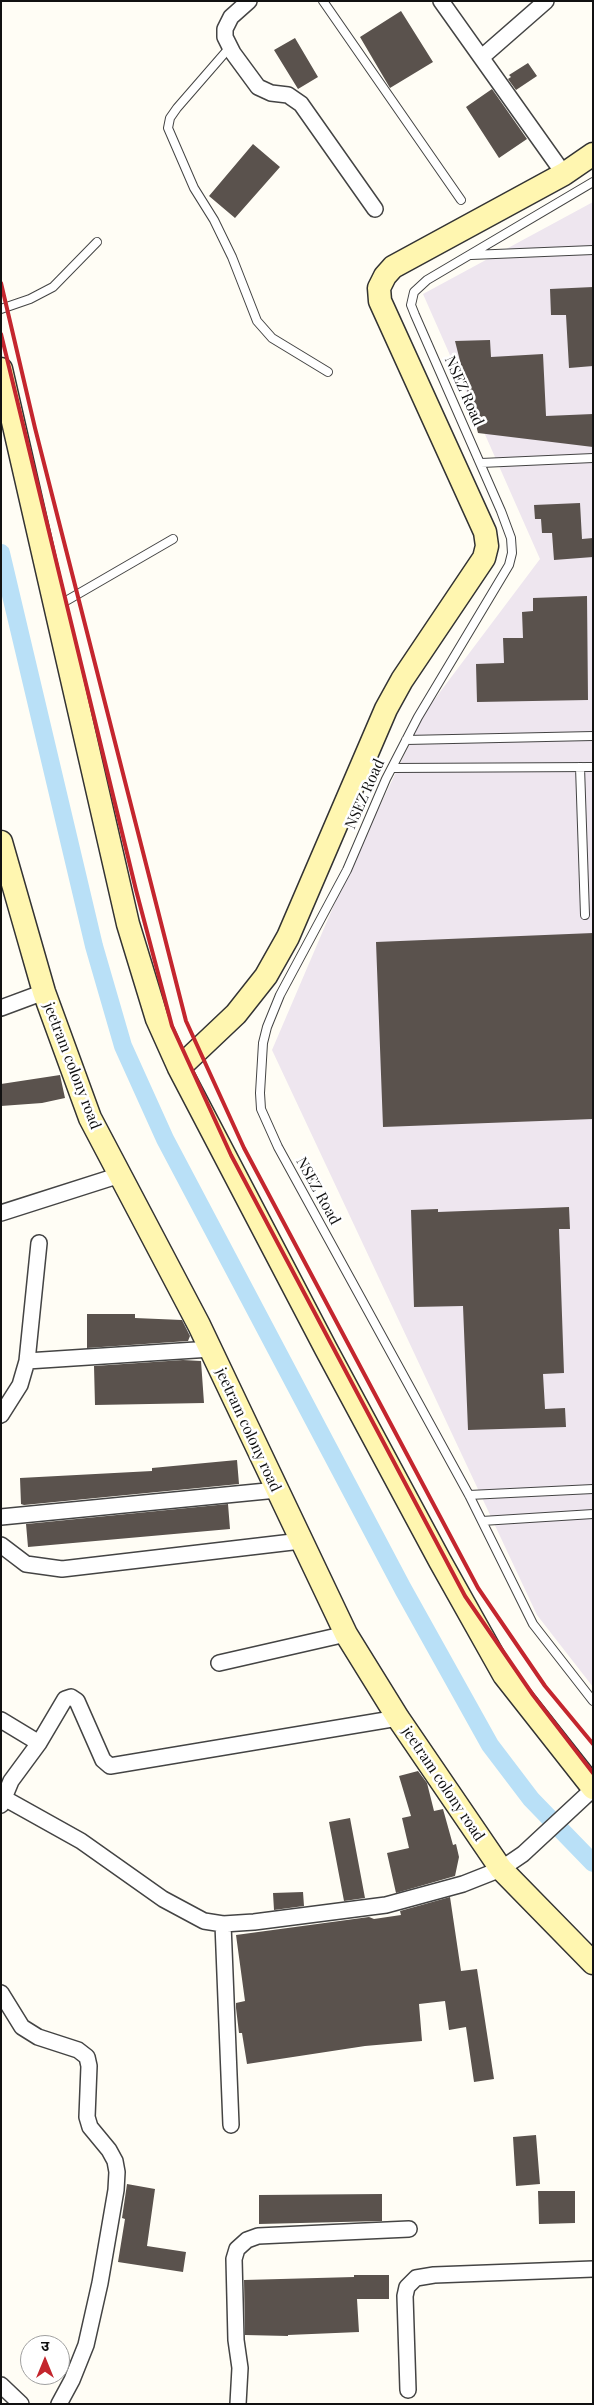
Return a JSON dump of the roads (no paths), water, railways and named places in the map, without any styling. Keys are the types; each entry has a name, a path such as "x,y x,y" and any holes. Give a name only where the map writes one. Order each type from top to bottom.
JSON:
{"street":[{"path":"249,1 231,17 225,29 225,37 230,47 258,86 271,93 288,95 300,104 375,209"},
{"path":"482,57 546,1"},
{"path":"444,2 564,174"},
{"path":"179,1068 236,1014 266,976 288,937 386,709 402,680 484,558 487,546 485,532 380,301 379,288 385,276 393,267 564,174 593,154"},
{"path":"1,369 128,924 157,1019 179,1068 326,1349 440,1561 504,1675 590,1792 523,1854 501,1869 463,1884 386,1905 254,1922 223,1924 204,1921 163,1899 81,1841 3,1802 11,1782 39,1743 64,1699 71,1697 77,1701 103,1760 110,1766 398,1718"},
{"name":"jeetram colony road","path":"1,842 44,992 90,1118 211,1350 346,1634 398,1718 501,1869 593,1963"},
{"path":"1,1008 44,992"},
{"path":"1,1213 120,1175"},
{"path":"1,1415 20,1385 27,1361 39,1243"},
{"path":"27,1361 211,1350"},
{"path":"1,1517 277,1490"},
{"path":"1,1545 26,1564 62,1569 301,1541"},
{"path":"219,1663 346,1634"},
{"path":"1,1720 39,1743"},
{"path":"223,1924 231,2125"},
{"path":"1,1993 22,2027 38,2037 78,2050 86,2057 89,2066 86,2117 90,2127 109,2150 115,2161 117,2172 116,2190 100,2283 86,2345 72,2380 59,2404"},
{"path":"238,2404 240,2368 236,2340 234,2259 237,2249 247,2240 258,2236 409,2229"},
{"path":"408,2390 405,2296 407,2287 416,2278 434,2274 593,2269"},
{"path":"1,2385 21,2404"}],"lane":[{"path":"323,1 461,200"},
{"path":"230,47 177,108 170,118 169,134 194,188 214,220 257,321 272,338 328,372"},
{"name":"NSEZ Road","path":"593,182 470,255 420,286 414,292 411,305 481,463 511,538 512,553 509,565 447,667 406,740 347,870 273,1011 263,1043 261,1109 278,1147 469,1495 533,1624 593,1702"},
{"path":"1,309 30,300 53,287 97,242"},
{"path":"470,255 593,250"},
{"path":"481,463 593,458"},
{"path":"55,607 173,539"},
{"path":"406,740 593,736"},
{"path":"392,768 593,766"},
{"path":"580,767 585,915"},
{"path":"469,1495 593,1489"},
{"path":"482,1521 593,1514"}],"waterway":[{"path":"1,553 94,946 123,1046 165,1139 403,1589 490,1745 531,1799 593,1863"}],"railway":[{"path":"1,283 35,428 186,1021 244,1148 478,1588 545,1686 593,1744"},
{"path":"1,334 136,890 172,1026 231,1155 465,1596 533,1695 593,1773"}]}
